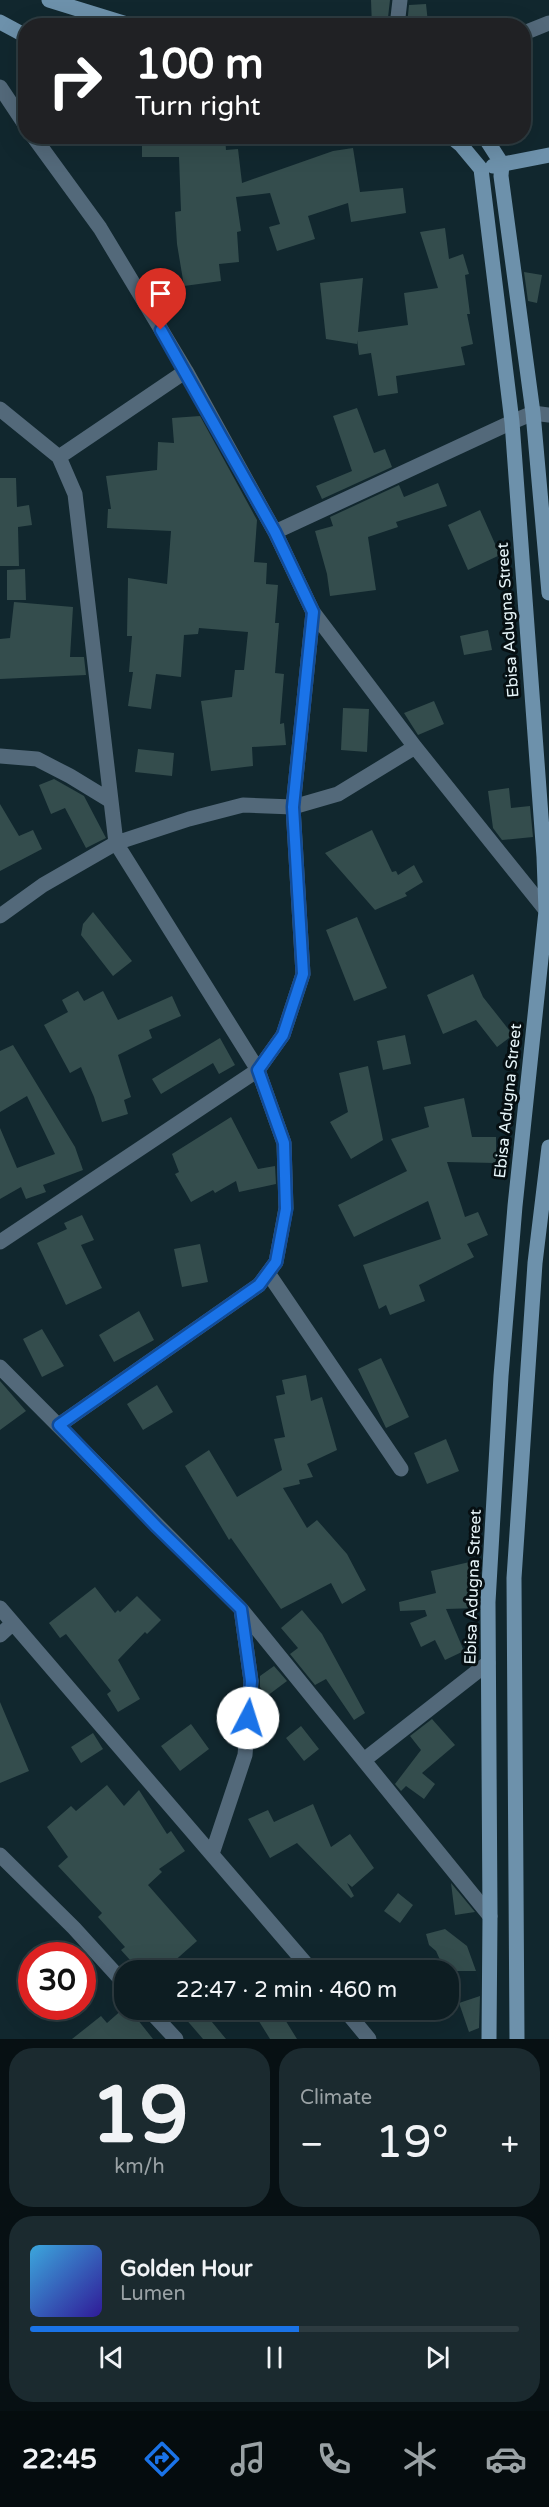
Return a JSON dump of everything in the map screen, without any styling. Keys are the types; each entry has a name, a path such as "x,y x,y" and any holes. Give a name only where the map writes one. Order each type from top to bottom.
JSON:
{"main road":[{"path":"51,1 107,18"},
{"path":"0,22 18,32"},
{"path":"459,144 481,169 549,155"},
{"path":"489,144 502,164 506,212 533,413 549,593"},
{"name":"Ebisa Adugna Street","path":"481,169 512,422 548,912 515,1206 501,1376 488,1602 489,2039"},
{"path":"541,502 549,516"},
{"path":"517,2039 514,1578 535,1263 549,1147"}],"street":[{"path":"51,1 68,0"},
{"path":"398,18 400,0"},
{"path":"531,30 549,23"},
{"path":"0,87 18,114"},
{"path":"39,144 100,228 186,371 275,532 313,612 415,747 548,912"},
{"path":"59,457 186,371"},
{"path":"0,409 59,457 75,494 116,843 258,1070 284,1143 286,1209 276,1262 259,1285 59,1425"},
{"path":"275,532 533,413 549,415"},
{"path":"0,1242 258,1070 283,1035 303,974 293,807 313,612"},
{"path":"0,916 43,885 116,843 189,819 243,805 293,807 338,794 415,747"},
{"path":"0,756 37,759 111,801"},
{"path":"268,1273 401,1469"},
{"path":"0,1367 241,1609 490,1916"},
{"path":"0,1608 303,1960"},
{"path":"212,1854 245,1755 251,1681 241,1609"},
{"path":"0,1635 13,1623"},
{"path":"364,1760 488,1663"},
{"path":"0,1855 74,1928 114,1972"},
{"path":"158,2020 176,2039"},
{"path":"353,2020 369,2039"}],"building":[{"path":"371,0 390,0 388,18 372,18"},
{"path":"426,4 427,18 408,18 409,5"},
{"path":"142,144 226,144 226,150 238,149 242,183 333,151 353,148 360,192 403,188 406,213 351,222 348,203 308,216 315,239 277,251 269,227 280,224 270,193 236,197 241,231 237,232 239,262 219,264 221,281 184,286 177,244 175,212 181,211 179,157 142,157"},
{"path":"445,228 449,259 463,254 469,274 465,275 470,314 467,314 473,344 461,347 465,365 396,376 398,393 378,396 371,353 359,355 357,340 357,344 326,339 320,283 363,278 358,332 408,325 404,293 438,288 420,232"},
{"path":"524,272 542,275 537,303 528,301"},
{"path":"357,408 374,453 385,449 392,467 322,499 316,486 352,471 333,416"},
{"path":"200,416 257,520 254,562 267,563 266,584 278,585 275,623 279,623 275,673 284,674 280,724 284,723 286,745 252,747 253,766 211,771 201,701 232,697 235,670 244,670 248,632 199,628 198,634 184,635 181,677 156,674 151,709 128,706 133,672 129,672 132,636 127,636 128,578 167,584 171,531 107,528 108,509 111,509 106,476 157,470 158,442 174,443 172,418"},
{"path":"0,478 16,478 17,507 29,505 32,525 18,527 19,566 0,566"},
{"path":"438,483 447,506 396,522 398,527 368,537 376,590 330,596 327,574 315,531 333,526 330,517 399,485 404,497"},
{"path":"480,510 500,555 468,570 448,525"},
{"path":"25,569 26,600 7,600 7,570"},
{"path":"14,602 73,607 70,657 84,657 86,675 0,679 0,639 10,638"},
{"path":"488,630 492,650 464,655 460,636"},
{"path":"434,701 444,724 418,735 404,713"},
{"path":"343,708 369,709 367,752 341,750"},
{"path":"138,749 174,753 172,776 135,772"},
{"path":"54,779 84,796 106,838 86,848 65,808 51,814 39,785"},
{"path":"509,788 511,808 530,806 533,837 502,840 493,828 488,791"},
{"path":"0,804 19,836 33,830 42,849 0,871"},
{"path":"372,830 392,872 396,871 398,875 414,865 423,882 405,893 407,896 375,910 325,853"},
{"path":"93,912 132,961 113,976 81,935 83,924"},
{"path":"357,917 387,988 354,1001 326,930"},
{"path":"473,974 483,997 513,1035 497,1047 476,1020 443,1034 427,995"},
{"path":"78,991 84,1001 103,991 118,1020 172,996 181,1016 149,1030 152,1038 118,1055 131,1097 124,1100 128,1114 102,1122 81,1067 70,1073 44,1025 68,1012 62,1000"},
{"path":"405,1035 411,1064 383,1070 377,1041"},
{"path":"220,1038 235,1065 219,1074 213,1063 161,1094 152,1079"},
{"path":"13,1045 75,1147 83,1170 43,1185 46,1192 26,1199 21,1187 0,1199 0,1128 17,1168 55,1154 27,1096 0,1112 0,1051"},
{"path":"368,1066 383,1140 351,1159 330,1122 348,1112 339,1073"},
{"path":"464,1098 472,1137 496,1137 496,1163 447,1162 465,1217 478,1212 488,1235 467,1244 474,1257 419,1285 425,1301 390,1315 386,1305 379,1309 363,1265 441,1239 428,1201 354,1237 338,1205 407,1171 391,1139 429,1127 424,1107"},
{"path":"231,1117 258,1169 275,1166 276,1184 239,1192 236,1181 215,1193 213,1190 191,1202 175,1174 179,1172 172,1154"},
{"path":"82,1215 94,1240 81,1245 102,1288 66,1305 37,1243 67,1229 64,1223"},
{"path":"200,1244 208,1282 182,1287 174,1249"},
{"path":"139,1311 154,1340 114,1362 99,1335"},
{"path":"42,1329 64,1366 42,1377 23,1339"},
{"path":"381,1358 409,1417 386,1428 358,1369"},
{"path":"306,1375 311,1401 322,1397 337,1450 307,1464 313,1477 299,1480 300,1484 283,1488 307,1528 317,1520 347,1554 366,1590 342,1604 331,1583 281,1609 231,1538 229,1540 185,1466 209,1450 237,1497 282,1470 274,1439 285,1437 276,1396 285,1394 282,1380"},
{"path":"0,1381 26,1411 0,1430"},
{"path":"157,1385 173,1412 143,1430 127,1404"},
{"path":"446,1439 459,1471 427,1484 414,1453"},
{"path":"478,1560 480,1569 478,1608 446,1609 464,1651 445,1660 435,1640 421,1647 410,1623 427,1616 425,1610 400,1611 399,1602 436,1593 431,1571"},
{"path":"95,1587 115,1613 118,1610 120,1612 137,1596 161,1620 147,1634 145,1632 118,1660 140,1699 118,1712 107,1694 111,1691 66,1634 60,1638 49,1623"},
{"path":"302,1610 322,1634 365,1713 354,1720 326,1679 315,1685 290,1654 298,1648 281,1628"},
{"path":"274,1666 287,1681 267,1696 260,1687 260,1676"},
{"path":"240,1700 238,1725 226,1711"},
{"path":"0,1702 29,1771 0,1783"},
{"path":"432,1719 455,1745 422,1773 435,1784 424,1799 406,1786 401,1791 395,1784 421,1750 410,1736"},
{"path":"191,1724 209,1749 180,1771 161,1746"},
{"path":"301,1726 319,1749 304,1761 286,1738"},
{"path":"93,1733 103,1749 81,1763 71,1747"},
{"path":"107,1785 124,1806 139,1790 167,1834 171,1831 185,1851 159,1869 162,1872 148,1885 197,1941 175,1960 130,1960 121,1950 125,1947 98,1917 102,1913 58,1866 68,1857 47,1827 71,1806 76,1811"},
{"path":"313,1804 331,1847 350,1834 374,1868 352,1887 347,1883 354,1896 351,1898 297,1843 270,1858 248,1819 268,1810 274,1822"},
{"path":"451,1883 475,1912 455,1915"},
{"path":"398,1893 413,1905 400,1923 384,1911"},
{"path":"445,1929 467,1946 476,1971 459,1971 459,1960 440,1960 436,1951 429,1945 426,1934"},
{"path":"480,1996 479,2028 469,2032 459,2003"},
{"path":"101,2016 107,2023 114,2017 114,2020 138,2020 153,2039 72,2039"},
{"path":"187,2020 210,2020 226,2039 203,2039"},
{"path":"258,2020 285,2020 297,2039 270,2039"}],"route":[{"path":"161,330 275,532 313,612 293,807 303,974 283,1035 258,1070 284,1143 286,1209 276,1262 259,1285 59,1425 157,1527 241,1609 251,1681 248,1718"}]}
